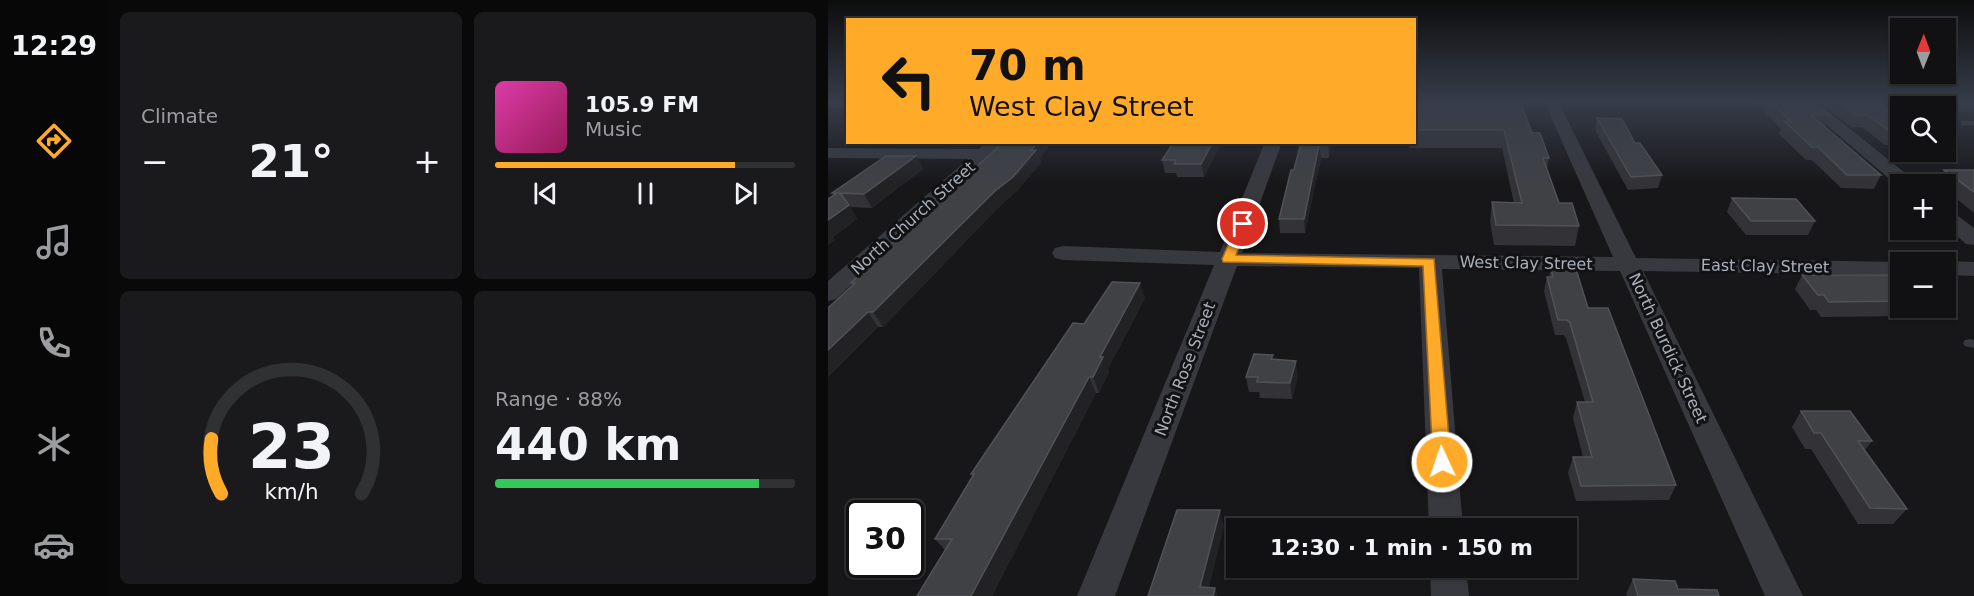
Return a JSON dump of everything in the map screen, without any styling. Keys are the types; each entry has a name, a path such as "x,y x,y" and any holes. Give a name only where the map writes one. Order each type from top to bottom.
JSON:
{"street":[{"name":"North Burdick Street","path":"1564,129 1784,596"},
{"path":"1840,129 1895,174"},
{"name":"North Rose Street","path":"1096,596 1273,144"},
{"path":"828,153 991,148"},
{"name":"North Church Street","path":"828,294 991,148"},
{"path":"1956,224 1974,239"},
{"name":"West Clay Street","path":"1062,253 1228,259 1629,264"},
{"path":"1430,262 1445,518"},
{"name":"East Clay Street","path":"1629,264 1890,268"},
{"path":"1956,268 1974,269"},
{"path":"1449,578 1450,596"}],"building":[{"path":"1416,129 1530,129 1532,133 1540,133 1549,158 1543,158 1559,203 1572,203 1579,226 1496,225 1492,202 1522,203 1504,130"},
{"path":"1603,129 1627,129 1635,143 1640,143 1662,175 1631,177"},
{"path":"1792,129 1827,129 1881,175 1847,175 1818,147 1812,147"},
{"path":"1002,144 1037,144 1031,150 1036,150 1013,177 995,191 873,312 868,312 828,350 828,308 891,244"},
{"path":"1173,144 1212,144 1201,164 1174,164 1176,160 1162,160"},
{"path":"1300,144 1328,144 1319,145 1304,219 1279,219 1291,170 1294,170"},
{"path":"886,156 916,156 864,194 840,193 849,205 828,220 828,199 837,193 832,193"},
{"path":"1944,170 1974,170 1974,192 1956,179 1956,174 1949,174"},
{"path":"1732,198 1796,199 1815,221 1751,221"},
{"path":"1551,268 1576,269 1588,308 1608,308 1676,485 1581,486 1573,457 1592,457 1577,402 1593,402 1570,323 1567,320 1558,320 1547,277 1553,277"},
{"path":"1802,275 1890,275 1890,301 1829,302 1824,295 1818,295"},
{"path":"1112,282 1140,283 1100,357 1103,357 1093,377 1089,377 971,596 917,596 952,539 935,539 974,474 971,474 1073,323 1084,324"},
{"path":"1254,354 1273,355 1271,359 1296,361 1290,383 1257,382 1258,377 1246,377"},
{"path":"1801,411 1850,411 1872,441 1858,441 1907,509 1870,508 1821,433 1814,433"},
{"path":"1177,510 1220,510 1200,587 1215,588 1213,596 1148,596"},
{"path":"1633,579 1675,581 1678,589 1717,590 1719,596 1638,596"}],"route":[{"path":"1243,224 1228,259 1430,262 1442,462"}]}
